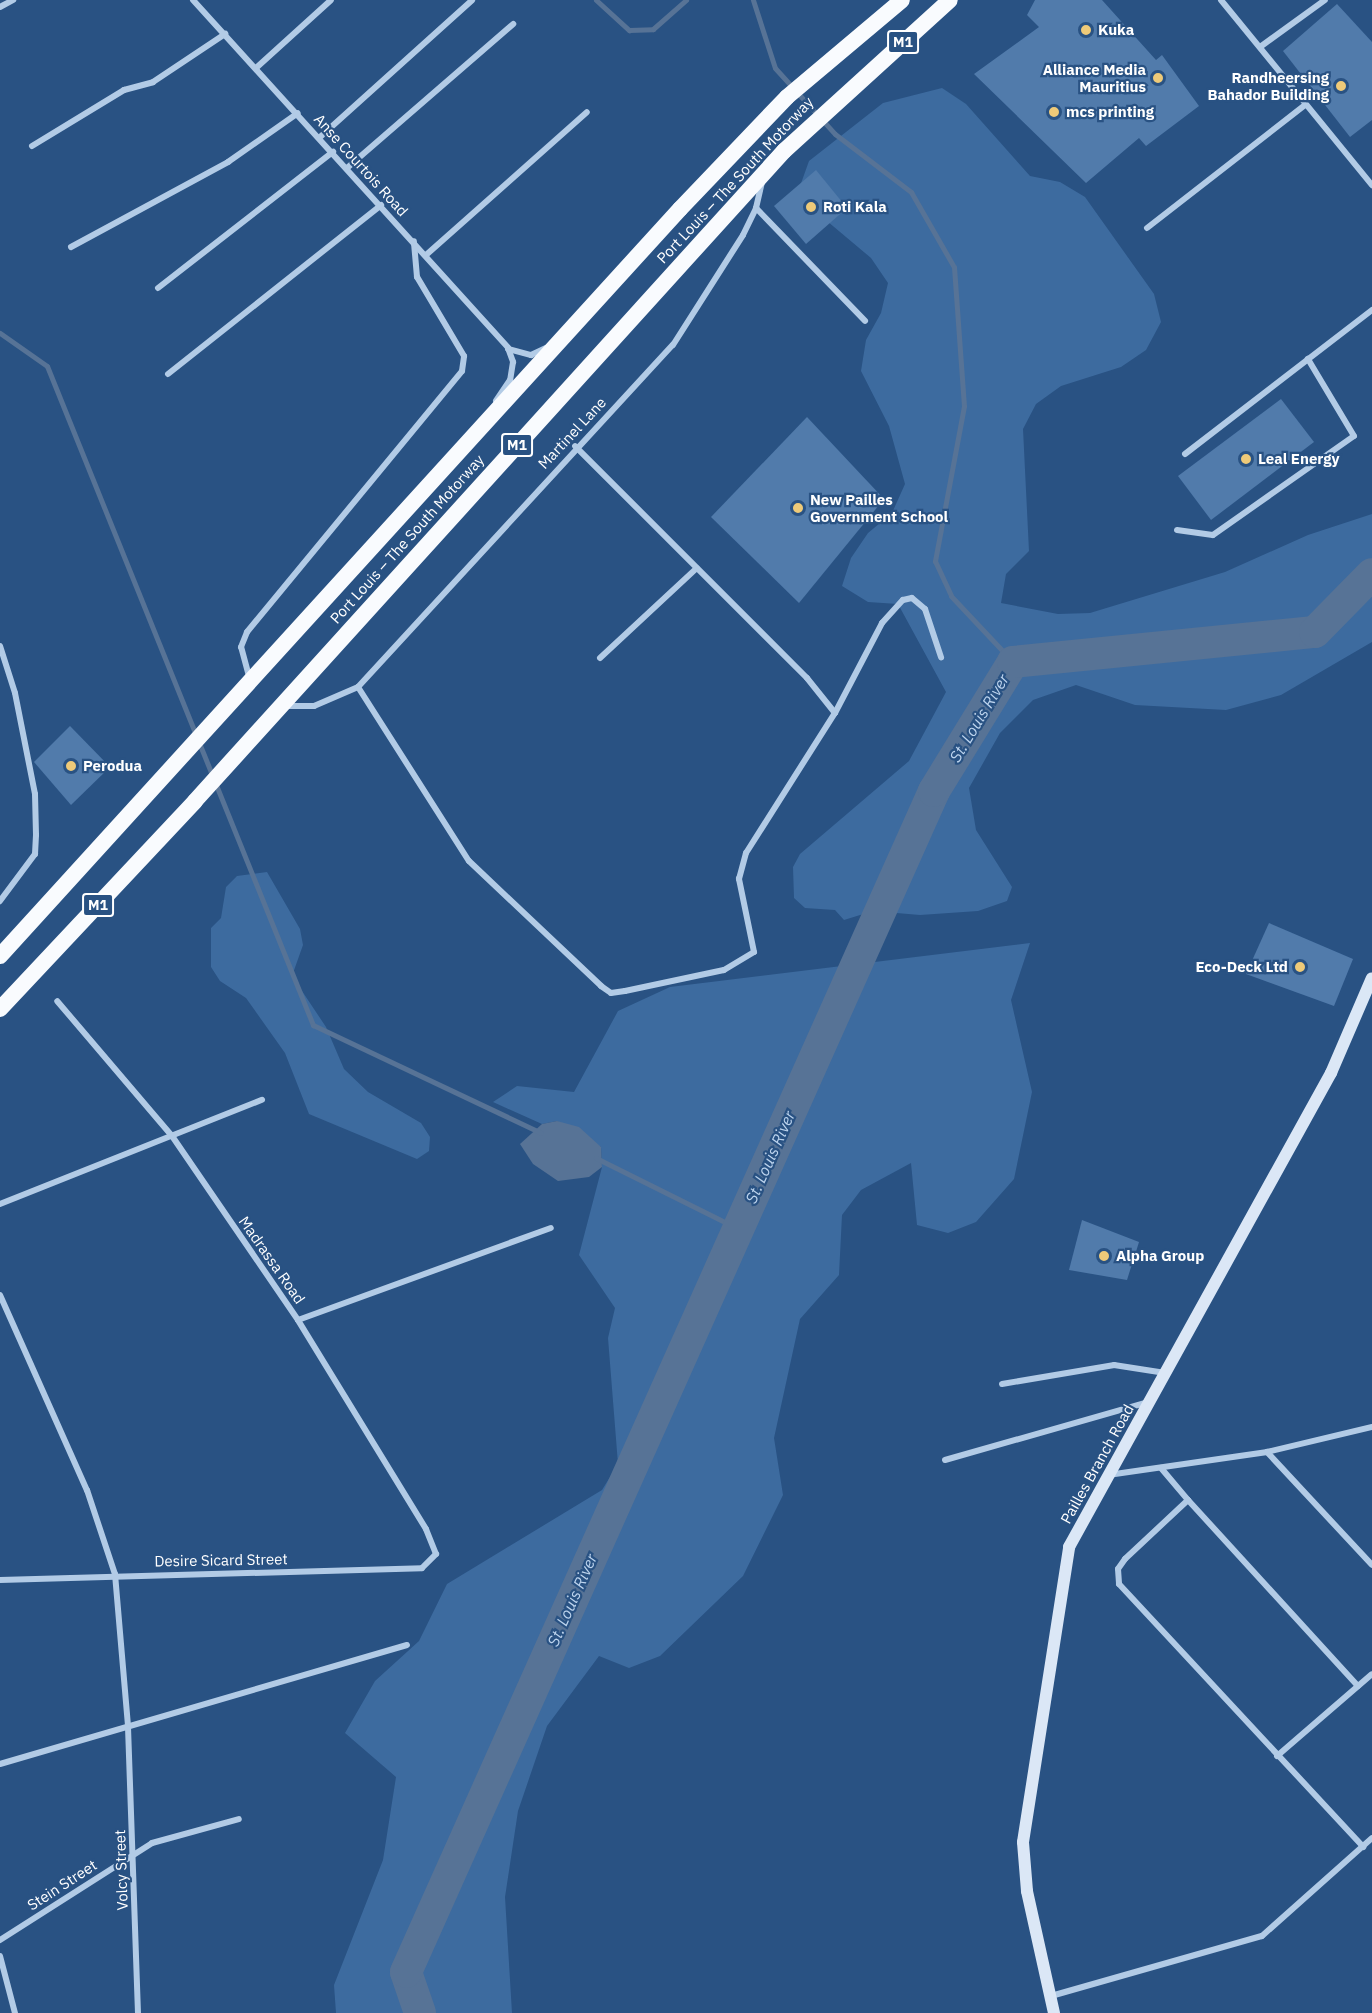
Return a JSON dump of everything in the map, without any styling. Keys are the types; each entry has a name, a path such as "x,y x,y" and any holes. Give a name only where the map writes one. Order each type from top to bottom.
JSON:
{"highway":[{"name":"Port Louis – The South Motorway","path":"0,956 760,125 902,0"},
{"name":"Port Louis – The South Motorway","path":"0,1009 195,801 784,150 950,0"}],"main road":[{"name":"Pailles Branch Road","path":"1054,2013 1027,1891 1023,1842 1060,1582 1069,1547 1331,1073 1372,978"}],"street":[{"path":"0,7 13,0"},
{"name":"Anse Courtois Road","path":"193,0 414,241 508,348"},
{"path":"256,68 331,0"},
{"path":"320,138 472,0"},
{"path":"1221,0 1372,185"},
{"path":"1260,47 1325,0"},
{"path":"347,168 513,24"},
{"path":"32,146 124,90 153,82 225,34"},
{"path":"1147,228 1305,105"},
{"path":"426,255 587,112"},
{"path":"71,248 228,162 298,113"},
{"path":"158,288 333,152"},
{"name":"Martinel Lane","path":"358,687 575,447 673,345 756,208 764,172"},
{"path":"168,374 381,205"},
{"path":"756,208 865,321"},
{"path":"250,681 241,647 247,632 462,371 464,356 417,277 414,241"},
{"path":"1185,454 1372,310"},
{"path":"508,348 531,355 565,336"},
{"path":"467,443 510,380 513,362 508,348"},
{"path":"1177,530 1213,535 1354,436 1308,359"},
{"path":"575,447 807,678 835,713"},
{"path":"600,658 697,568"},
{"path":"280,706 314,706 358,687 469,861 611,993 724,970 754,952 739,879 746,853 835,713 882,623 903,600 912,598 925,609 941,657"},
{"path":"0,646 15,693 35,794 36,836 35,854 0,901"},
{"name":"Madrassa Road","path":"57,1001 172,1136 298,1320 426,1529 436,1554"},
{"path":"0,1204 262,1100"},
{"path":"298,1320 551,1228"},
{"name":"Volcy Street","path":"0,1295 87,1490 115,1574 128,1727 138,2013"},
{"path":"1002,1384 1114,1365 1165,1373"},
{"path":"945,1460 1149,1402"},
{"path":"1108,1475 1267,1452 1372,1427"},
{"path":"1267,1452 1372,1565"},
{"path":"1161,1468 1358,1686"},
{"path":"1188,1500 1125,1559 1116,1578 1363,1847"},
{"name":"Desire Sicard Street","path":"0,1580 115,1574 422,1568 436,1554"},
{"path":"0,1764 407,1645"},
{"path":"1277,1756 1372,1674"},
{"name":"Stein Street","path":"0,1940 152,1843 239,1819"},
{"path":"1051,1996 1262,1936 1372,1838"},
{"path":"0,1956 15,2013"}],"shaded area":[{"path":"942,88 966,104 1030,176 1060,182 1085,197 1154,294 1161,322 1146,350 1121,367 1061,386 1036,404 1023,429 1029,551 1006,574 1001,603 1058,614 1090,613 1225,572 1308,535 1372,514 1372,642 1281,695 1226,710 1135,705 1076,685 1033,700 1000,733 969,788 976,830 1012,887 1007,901 978,911 920,915 873,911 844,920 835,910 805,908 794,898 793,867 800,854 909,761 946,692 898,604 868,602 842,586 851,558 868,533 892,513 905,484 889,426 861,371 866,340 881,313 888,283 871,258 821,216 799,189 809,161 883,103"},
{"path":"267,872 300,929 303,945 292,976 326,1027 344,1069 368,1092 421,1123 430,1137 429,1151 417,1159 309,1114 285,1053 246,998 220,981 211,967 211,928 221,918 226,887 237,876"},
{"path":"1030,943 1011,1000 1032,1092 1014,1179 976,1222 948,1233 917,1225 911,1163 861,1190 842,1215 839,1275 800,1319 774,1438 783,1495 743,1576 660,1656 629,1668 599,1656 547,1726 518,1811 505,1897 512,2013 336,2013 334,1985 383,1860 396,1777 345,1733 375,1681 419,1641 447,1584 602,1490 618,1464 608,1338 615,1308 579,1255 602,1167 601,1147 557,1121 542,1124 493,1102 517,1086 574,1092 618,1011 670,987"},
{"path":"557,1121 579,1127 601,1147 602,1167 589,1177 558,1181 533,1164 520,1144 542,1124"}],"building":[{"path":"1035,0 1102,0 1156,60 1162,55 1199,106 1146,146 1139,138 1086,183 974,74 1039,27 1027,15"},
{"name":"Randheersing Bahador Building","path":"1337,4 1372,42 1372,120 1350,137 1283,51"},
{"name":"Roti Kala","path":"816,170 847,208 806,244 774,206"},
{"name":"Leal Energy","path":"1281,399 1314,442 1211,520 1178,476"},
{"name":"New Pailles Government School","path":"807,417 884,499 799,603 711,517"},
{"name":"Perodua","path":"70,726 110,767 71,805 34,762"},
{"name":"Eco-Deck Ltd","path":"1269,923 1353,959 1334,1006 1246,974"},
{"name":"Alpha Group","path":"1082,1220 1139,1242 1127,1280 1069,1270"}],"waterway":[{"path":"596,0 629,30 653,29 686,0"},
{"path":"753,0 775,68 835,134 911,192 954,267 964,406 935,561 951,596 1013,662"},
{"path":"0,333 47,366 313,1025 541,1133"},
{"name":"St. Louis River","path":"420,2013 406,1972 934,791 1013,662 1315,632 1372,574"},
{"path":"596,1158 739,1229"}],"place":[{"name":"Kuka","path":"1086,30"},
{"name":"Alliance Media Mauritius","path":"1158,78"},
{"name":"Randheersing Bahador Building","path":"1341,86"},
{"name":"mcs printing","path":"1054,112"},
{"name":"Roti Kala","path":"811,207"},
{"name":"Leal Energy","path":"1246,459"},
{"name":"New Pailles Government School","path":"798,508"},
{"name":"Perodua","path":"71,766"},
{"name":"Eco-Deck Ltd","path":"1300,967"},
{"name":"Alpha Group","path":"1104,1256"}]}
